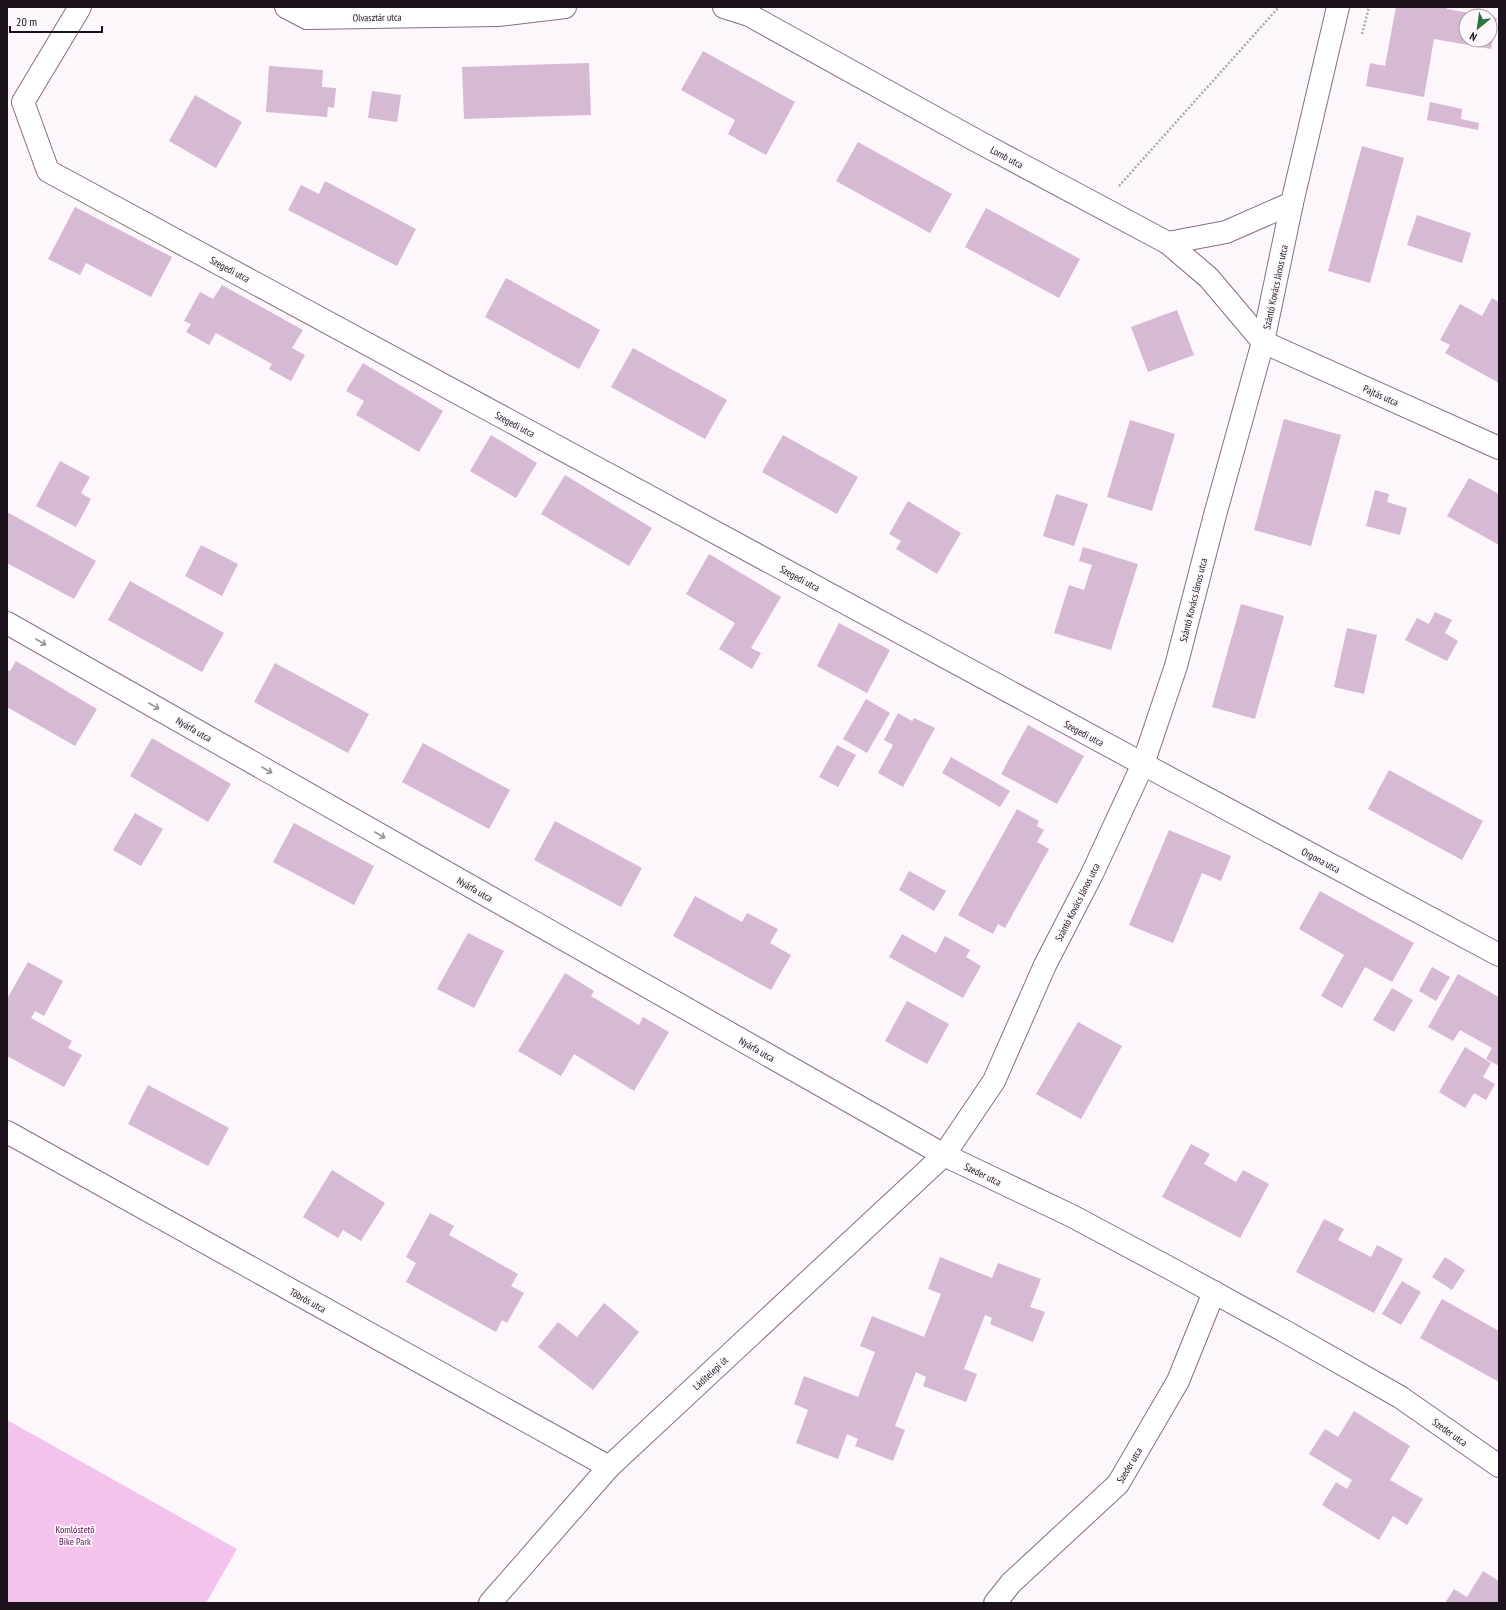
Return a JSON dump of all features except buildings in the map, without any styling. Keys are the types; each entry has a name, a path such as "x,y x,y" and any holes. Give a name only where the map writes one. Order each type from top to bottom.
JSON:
{"street":[{"name":"Szegedi utca","path":"80,7 23,102 48,170 1142,764"},
{"name":"Olvasztár utca","path":"286,7 307,18 498,15 565,7"},
{"name":"Lomb utca","path":"724,7 749,15 977,141 1168,243 1209,278 1263,342"},
{"path":"1325,7 1332,28"},
{"name":"Szántó Kovács János utca","path":"944,1155 994,1081 1045,965 1092,874 1142,764 1176,666 1215,515 1263,342 1292,203 1338,7"},
{"path":"1168,243 1226,232 1292,203"},
{"name":"Pajtás utca","path":"1263,342 1499,448"},
{"name":"Nyárfa utca","path":"7,623 944,1155"},
{"name":"Orgona utca","path":"1142,764 1499,955"},
{"name":"Töbrös utca","path":"7,1132 609,1467"},
{"name":"Szeder utca","path":"944,1155 1072,1216 1214,1292 1400,1397 1499,1466"},
{"name":"Láditelepi út","path":"490,1603 609,1467 944,1155"},
{"name":"Szeder utca","path":"995,1603 1011,1583 1118,1484 1178,1381 1214,1292"}],"path":[{"path":"1100,207 1279,7"}],"green space":[{"name":"Komlóstető Bike Park","path":"7,1420 237,1549 206,1603 7,1603"}]}
